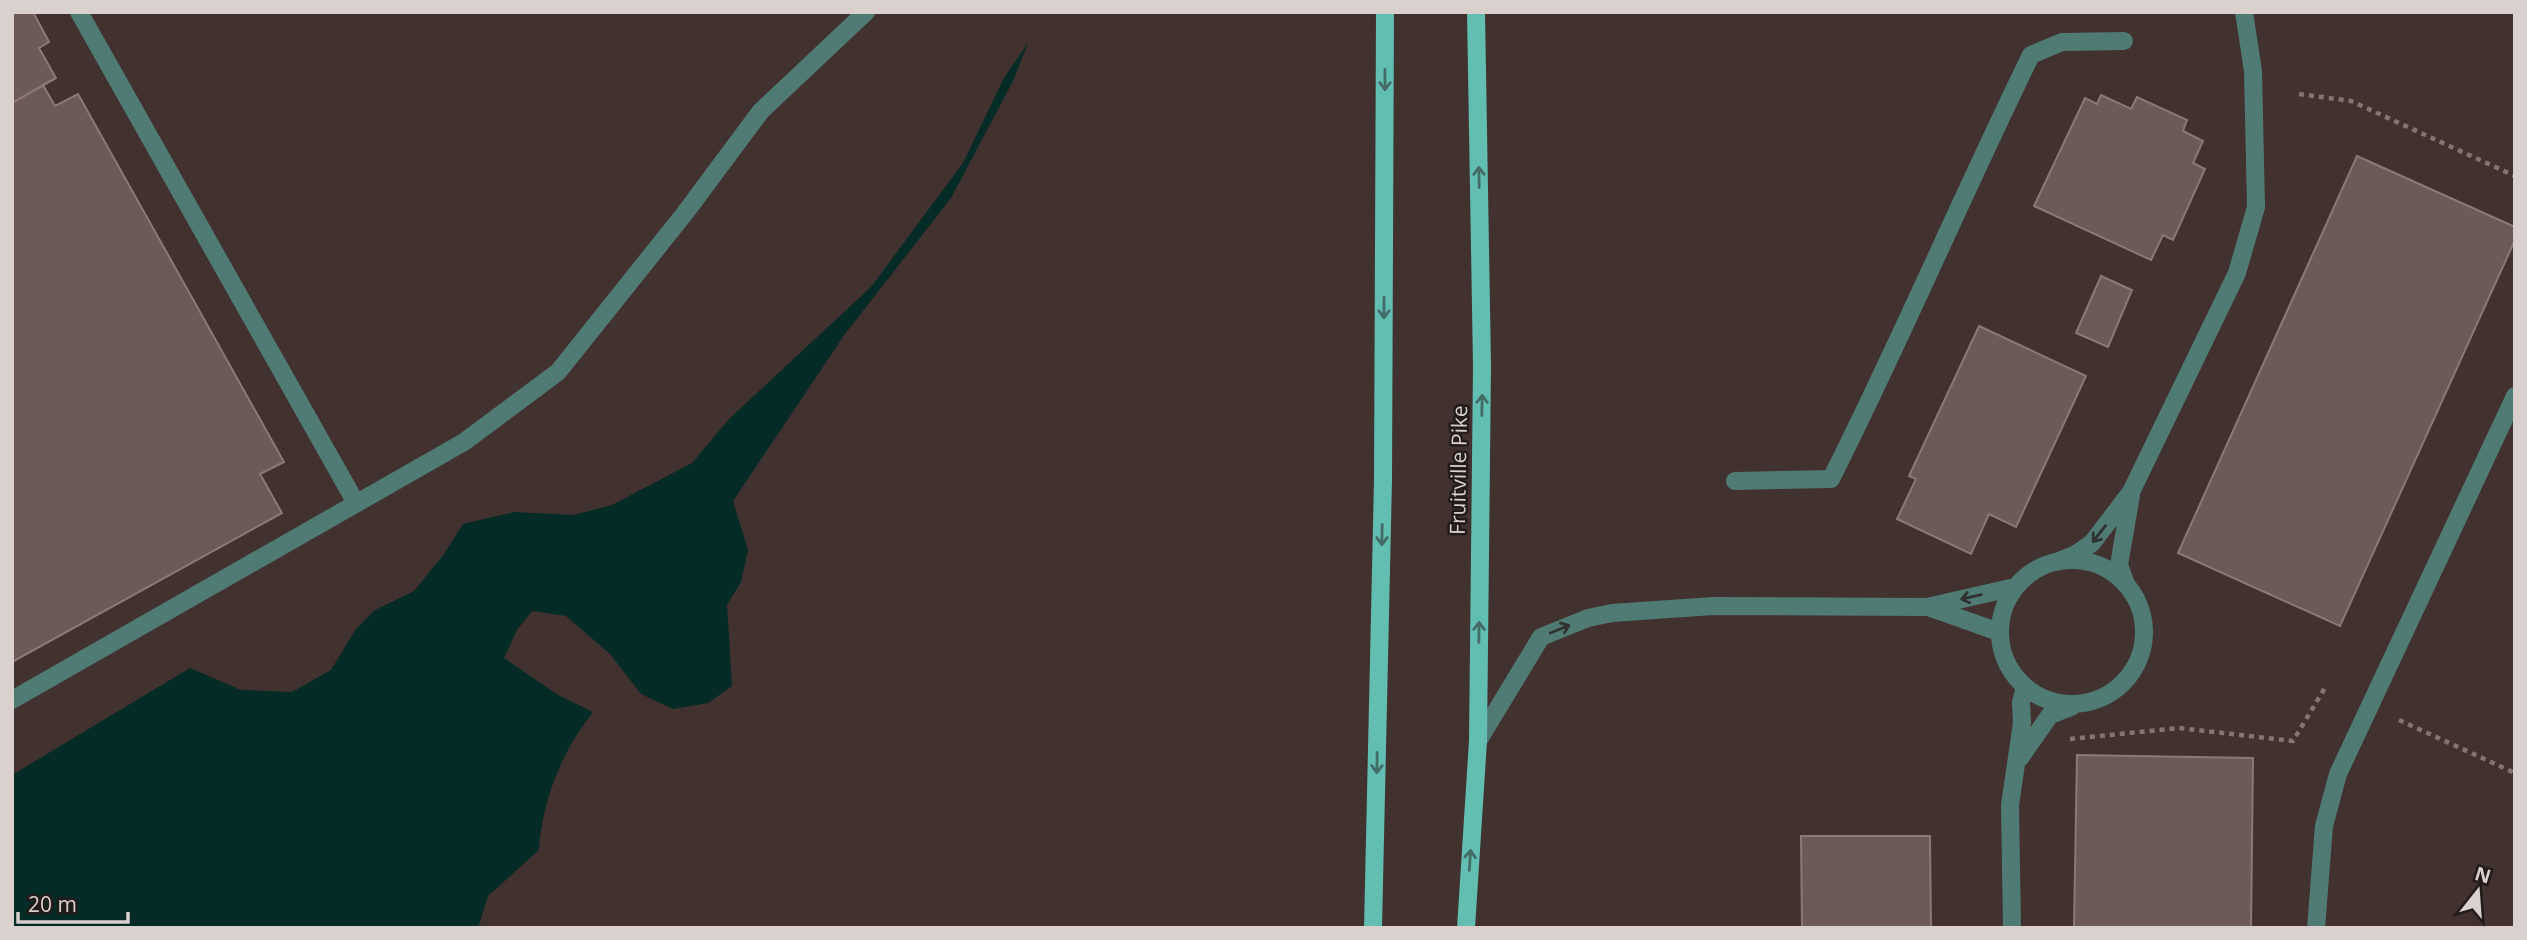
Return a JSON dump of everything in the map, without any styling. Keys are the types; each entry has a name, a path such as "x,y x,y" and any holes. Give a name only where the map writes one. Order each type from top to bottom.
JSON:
{"main road":[{"path":"1373,928 1383,494 1385,12"},
{"name":"Fruitville Pike","path":"1466,928 1478,741 1482,366 1476,12"}],"lane":[{"path":"79,12 356,503"},
{"path":"12,701 464,442 558,373 685,213 761,111 866,12"},
{"path":"2074,705 2048,701 2025,688 2011,673 2002,653 1998,632 2003,608 2015,587 2033,571 2076,554 2092,543 2131,492 2237,273 2256,207 2253,71 2244,12"},
{"path":"1735,481 1831,480 1882,378 1976,169 2031,55 2062,42 2124,41"},
{"path":"2316,928 2324,826 2338,774 2515,396"},
{"path":"2016,764 2050,715 2074,705 2097,700 2118,689 2133,671 2142,650 2144,627 2138,604 2119,565 2131,492"},
{"path":"2056,562 2075,560 2094,564 2112,572 2126,584"},
{"path":"1478,741 1541,637 1588,618 1612,613 1739,606 1927,607 2015,587"},
{"path":"1927,607 1998,632"},
{"path":"2012,928 2010,804 2022,723 2021,702 2025,688"}],"path":[{"path":"2299,94 2351,101 2515,176"},
{"path":"2070,739 2179,728 2293,741 2326,686"},
{"path":"2399,720 2515,773"}],"water":[{"path":"1028,43 1013,81 951,198 845,334 733,501 748,550 741,582 727,605 732,686 708,703 673,709 641,694 610,654 566,616 532,611 517,630 504,658 558,695 593,712 572,743 556,777 544,813 539,850 488,896 478,928 12,928 12,775 190,668 241,690 292,692 331,670 356,629 375,610 414,591 444,554 463,524 514,512 574,515 612,505 692,463 729,419 871,287 963,163 1004,78"}],"building":[{"path":"12,12 33,12 49,42 39,48 56,78 43,85 55,106 78,94 284,462 260,474 282,513 12,662"},
{"path":"12,12 33,12 49,42 39,48 56,78 12,103"},
{"path":"43,85 55,106 78,94 284,462 260,474 282,513 12,662 12,103"},
{"path":"2101,95 2131,109 2137,97 2187,120 2183,131 2203,141 2193,163 2205,169 2173,240 2163,235 2151,260 2034,206 2085,98 2097,104"},
{"path":"2357,156 2515,227 2515,240 2340,626 2178,553"},
{"path":"2101,276 2132,290 2108,347 2076,333"},
{"path":"1979,326 2086,376 2016,527 1989,514 1971,554 1897,519 1916,479 1909,476"},
{"path":"2077,755 2253,758 2251,928 2074,928"},
{"path":"1801,836 1930,836 1931,928 1802,928"}]}
